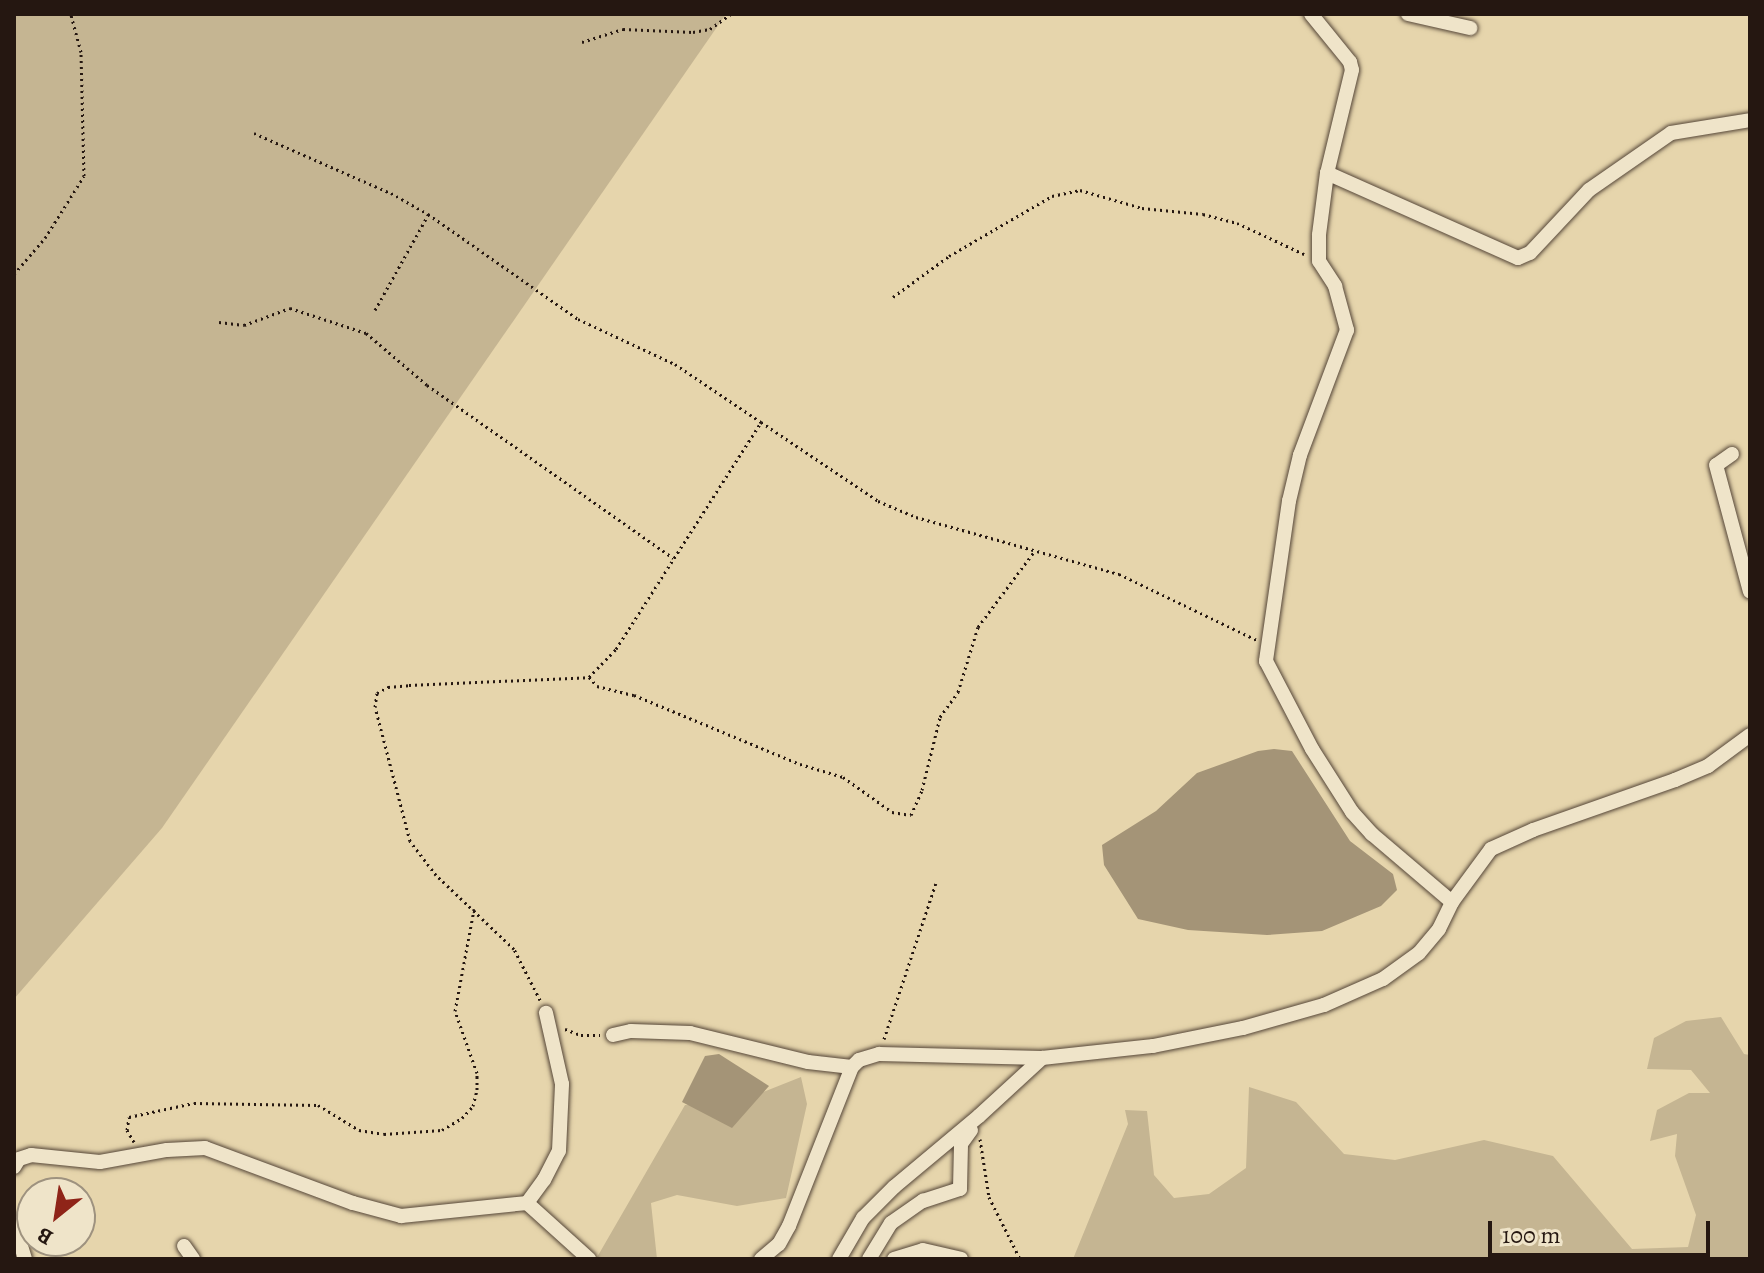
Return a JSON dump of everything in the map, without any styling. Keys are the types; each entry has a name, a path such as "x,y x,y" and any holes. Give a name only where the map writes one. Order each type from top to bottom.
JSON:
{"street":[{"path":"1311,14 1350,62 1352,70 1327,173 1319,261 1335,286 1347,330 1300,455 1289,501 1266,661 1312,749 1352,812 1372,834 1452,902"},
{"path":"1408,14 1470,28"},
{"path":"1327,173 1518,258 1530,253 1589,190 1671,133 1750,120"},
{"path":"1732,454 1716,465 1750,592"},
{"path":"761,1259 779,1244 789,1226 852,1067 859,1060 879,1054 1042,1058 1153,1046 1243,1028 1324,1005 1383,979 1419,953 1439,929 1452,902 1491,849 1533,830 1708,766 1750,735"},
{"path":"14,1167 19,1159 31,1155 100,1162 167,1150 205,1148 353,1203 401,1216 527,1203 544,1180 559,1151 562,1084 546,1013"},
{"path":"613,1035 631,1031 690,1033 808,1062 852,1067"},
{"path":"839,1259 863,1218 894,1187 1042,1058"},
{"path":"873,1258 891,1223 923,1201 960,1189 961,1144 979,1116"},
{"path":"527,1203 589,1259"},
{"path":"14,1223 25,1259"},
{"path":"894,1259 923,1250 961,1259"}],"path":[{"path":"14,274 45,238 84,176 81,52 71,14"},
{"path":"582,42 623,29 693,32 710,29 731,14"},
{"path":"254,133 391,193 428,214 578,319 675,364 878,501 916,517 1119,574 1174,597 1267,645"},
{"path":"893,297 949,256 1052,196 1080,190 1142,208 1203,214 1237,223 1319,261"},
{"path":"375,310 428,214"},
{"path":"219,322 244,325 290,308 366,333 438,393 673,558"},
{"path":"613,1035 581,1035 561,1028 546,1013 514,949 436,875 410,841 375,707 377,693 388,687 409,685 589,677 616,649 761,422"},
{"path":"589,677 597,686 634,695 800,764 843,777 892,812 911,815 922,790 940,717 958,692 978,627 1034,552"},
{"path":"879,1054 936,883"},
{"path":"140,1156 127,1130 129,1117 194,1103 318,1105 359,1130 384,1134 442,1130 462,1118 473,1106 477,1090 477,1073 455,1011 474,909"},
{"path":"979,1116 978,1135 989,1197 1020,1259"}],"shaded area":[{"path":"14,14 726,14 162,828 14,999"},
{"path":"1258,751 1292,751 1350,841 1393,874 1397,890 1381,906 1322,931 1267,935 1188,930 1138,919 1104,865 1102,845 1156,811 1197,773"},
{"path":"1721,1017 1744,1054 1750,1055 1750,1259 1073,1259 1128,1124 1125,1110 1147,1111 1154,1175 1174,1198 1209,1194 1246,1168 1249,1087 1296,1102 1344,1154 1395,1160 1484,1140 1553,1156 1632,1249 1688,1247 1696,1215 1675,1156 1677,1134 1650,1141 1657,1110 1689,1093 1710,1093 1691,1070 1647,1069 1654,1038 1686,1021"},
{"path":"719,1054 769,1086 732,1128 682,1102 705,1056"},
{"path":"801,1077 807,1104 786,1198 737,1206 677,1195 651,1203 657,1259 596,1259 685,1105 728,1106"}]}
